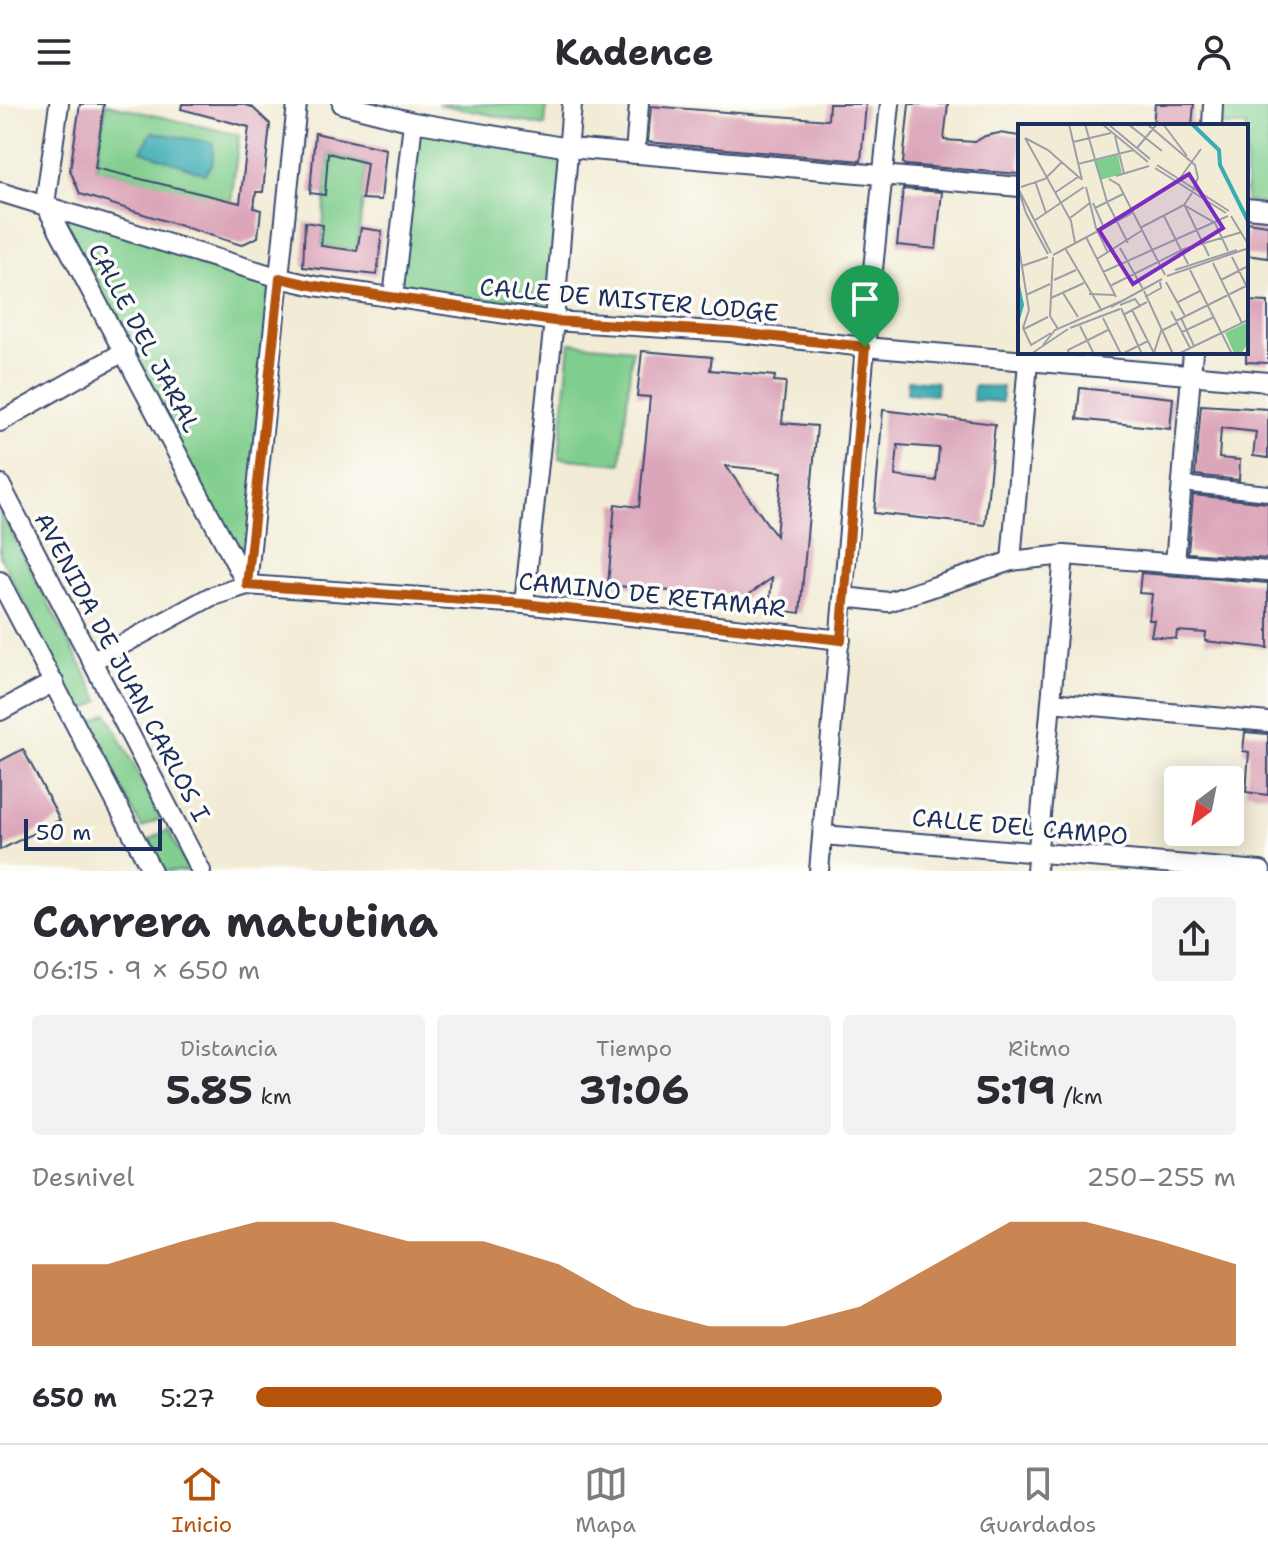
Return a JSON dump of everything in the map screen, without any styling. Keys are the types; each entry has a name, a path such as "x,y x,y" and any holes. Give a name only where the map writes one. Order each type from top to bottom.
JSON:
{"street":[{"path":"45,204 59,104"},
{"path":"247,585 297,104"},
{"path":"342,104 413,122 569,148 1018,187"},
{"path":"524,604 554,321 572,104"},
{"path":"635,154 639,104"},
{"path":"819,871 865,347 890,104"},
{"path":"1212,124 1213,104"},
{"path":"393,298 413,122"},
{"name":"CALLE DE MISTER LODGE","path":"0,192 280,278 393,298 554,321 730,332 865,347 1268,382"},
{"name":"CALLE DEL JARAL","path":"45,204 247,585"},
{"path":"1248,208 1268,210"},
{"path":"0,422 125,351"},
{"path":"1175,563 1193,354"},
{"path":"1011,561 1028,362"},
{"name":"AVENIDA DE JUAN CARLOS I","path":"0,484 201,871"},
{"path":"1181,484 1268,493"},
{"path":"844,597 888,602 1011,561 1064,555 1268,571"},
{"path":"1037,862 1064,555"},
{"path":"0,581 152,871"},
{"name":"CAMINO DE RETAMAR","path":"92,661 210,597 247,585 524,604 841,640"},
{"path":"0,711 54,682"},
{"path":"1051,702 1268,722"},
{"name":"CALLE DEL CAMPO","path":"823,835 1037,862 1261,871"}],"green space":[{"path":"106,104 239,135 231,203 95,168"},
{"path":"437,104 547,104 545,126"},
{"path":"1219,104 1268,104 1268,204 1248,202 1248,124 1218,124"},
{"path":"413,122 569,148 554,321 394,298"},
{"path":"328,153 367,163 357,251 322,246"},
{"path":"45,204 280,278 247,585"},
{"path":"570,343 632,349 621,464 559,458"},
{"path":"0,511 100,701 81,712 0,556"},
{"path":"107,713 161,818 142,828 87,724"},
{"path":"168,830 189,871 165,871 149,840"}],"water":[{"path":"152,132 213,143 213,162 205,174 141,151"},
{"path":"908,380 937,382 936,395 907,393"},
{"path":"974,386 1002,387 1002,402 973,400"}],"building":[{"path":"80,104 104,104 95,168 240,203 249,127 181,109 182,104 242,104 252,107 270,124 263,192 256,192 254,208 261,210 258,237 241,245 80,194 70,170"},
{"path":"829,104 866,104 861,161 648,142 651,106 828,120"},
{"path":"909,104 948,104 944,140 975,142 999,133 1018,136 1018,174 903,163"},
{"path":"1155,104 1194,104 1192,124 1153,124"},
{"path":"315,133 386,149 381,200 362,199 367,163 328,153 325,195 310,193"},
{"path":"903,189 942,192 936,249 897,245"},
{"path":"305,222 323,225 321,246 357,251 361,228 382,231 377,275 303,267"},
{"path":"1248,222 1268,225 1268,258 1248,255"},
{"path":"1248,301 1268,302 1268,363 1246,362"},
{"path":"642,351 712,357 710,370 775,376 774,381 786,382 782,423 817,426 800,613 769,609 772,578 744,598 608,585 615,504 639,507 650,397 637,396","holes":["726,466 782,472 776,536"]},
{"path":"1080,388 1173,398 1170,429 1077,419"},
{"path":"1201,405 1268,409 1268,458 1253,456 1256,432 1221,428 1219,458 1240,460 1239,480 1195,475"},
{"path":"883,410 995,424 985,525 874,513","holes":["898,445 939,448 936,481 895,476"]},
{"path":"1193,495 1268,503 1268,559 1188,553"},
{"path":"1141,573 1268,583 1268,648 1205,641 1206,633 1177,631 1176,639 1151,636 1154,620 1149,620 1152,594 1139,593"},
{"path":"1245,732 1268,734 1268,795 1246,792 1249,752 1243,751"},
{"path":"23,749 60,820 0,850 0,761"}],"route":[{"path":"280,278 315,286 554,321 730,332 865,347 841,640 524,604 247,585 280,278"}]}
